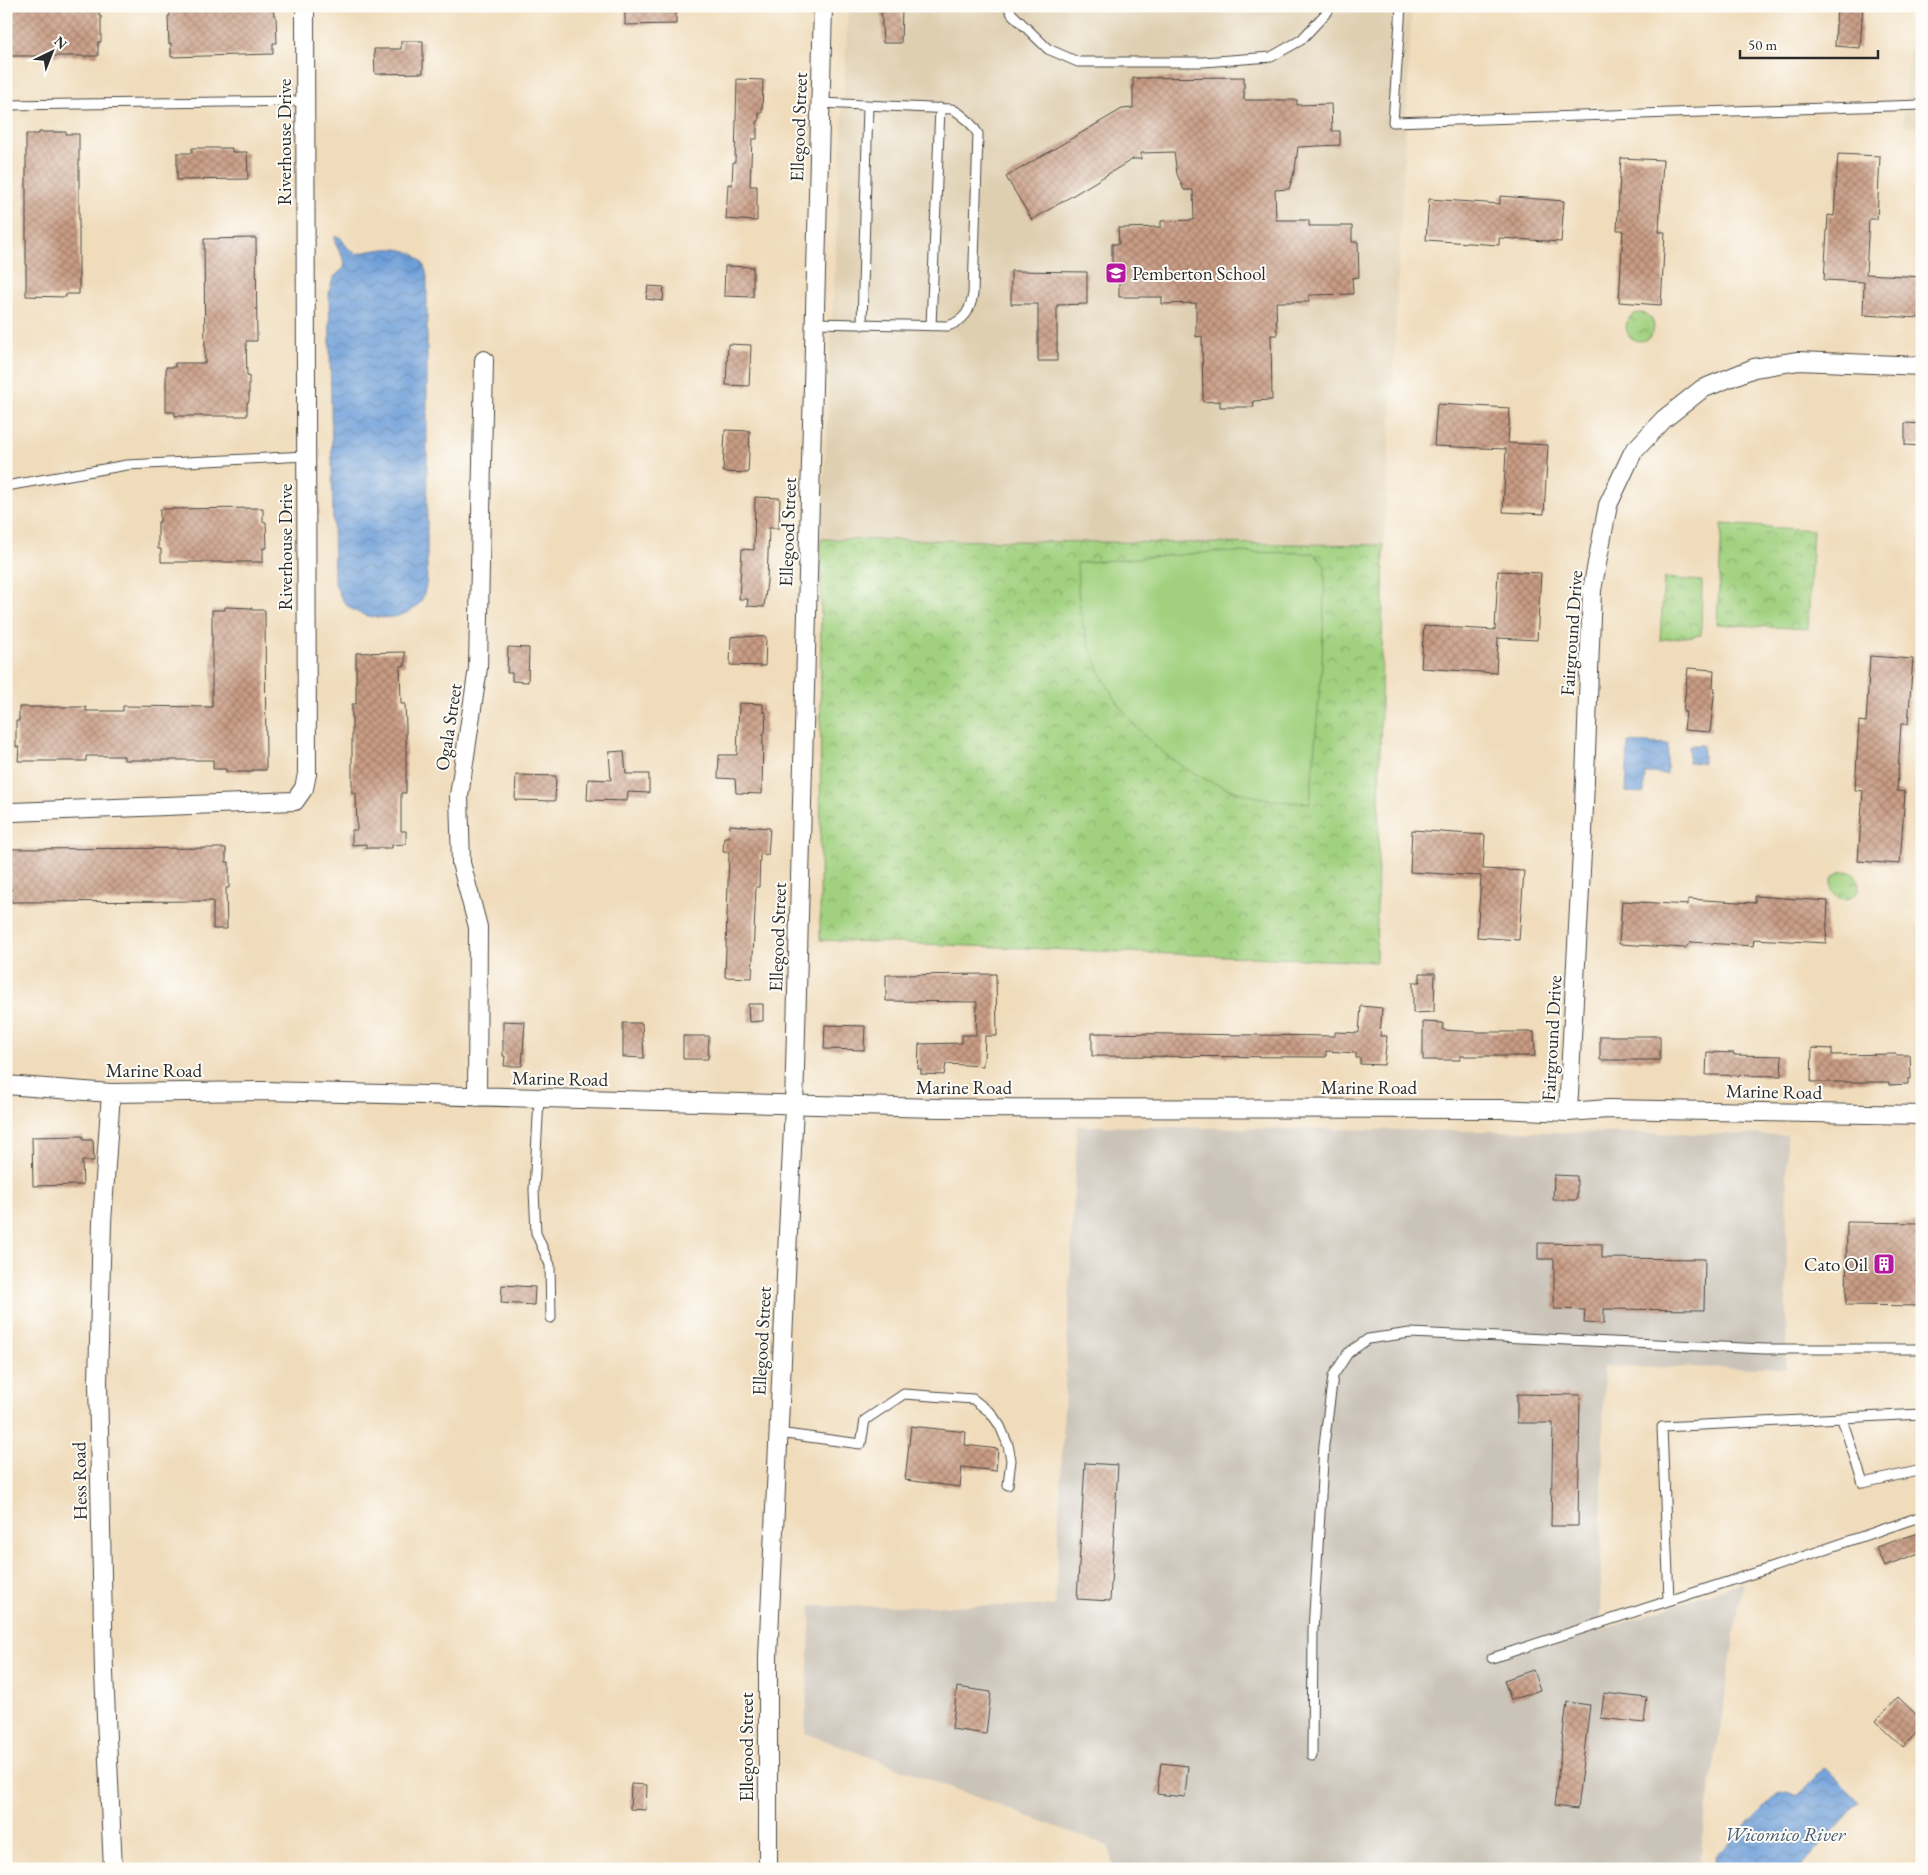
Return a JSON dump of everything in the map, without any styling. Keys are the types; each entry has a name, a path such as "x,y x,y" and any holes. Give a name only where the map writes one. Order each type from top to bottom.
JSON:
{"street":[{"name":"Riverhouse Drive","path":"10,809 295,801 304,788 308,774 305,6"},
{"name":"Ellegood Street","path":"768,1869 768,1657 794,1106 823,6"},
{"name":"Ogala Street","path":"477,1097 478,927 461,863 459,796 478,668 484,360"},
{"name":"Fairground Drive","path":"1568,1112 1583,833 1592,590 1608,505 1633,452 1664,419 1702,389 1754,368 1798,361 1922,366"},
{"name":"Marine Road","path":"6,1085 111,1092 263,1091 794,1106 1501,1109 1568,1112 1608,1110 1922,1115"},
{"name":"Hess Road","path":"111,1092 102,1222 98,1382 104,1672 113,1869"}],"lane":[{"path":"1008,6 1012,14 1048,49 1078,62 1203,62 1272,57 1301,40 1331,6"},
{"path":"1401,6 1394,122 1922,105"},
{"path":"6,105 305,101"},
{"path":"814,323 948,326 957,323 965,316 970,307 973,294 978,134 972,124 962,114 952,109 820,103"},
{"path":"862,325 868,105"},
{"path":"931,326 940,108"},
{"path":"6,486 127,465 306,456"},
{"path":"539,1099 534,1190 536,1233 550,1265 551,1318"},
{"path":"1312,1756 1314,1612 1324,1445 1332,1376 1348,1354 1368,1339 1410,1334 1765,1349 1922,1349"},
{"path":"778,1433 861,1444 865,1420 904,1394 973,1399 991,1413 1000,1426 1008,1445 1011,1460 1008,1485"},
{"path":"1670,1600 1662,1427 1922,1414"},
{"path":"1842,1419 1863,1483 1922,1470"},
{"path":"1492,1658 1922,1516"}],"shaded area":[{"name":"Pemberton School","path":"848,6 1412,6 1384,545 821,539"},
{"path":"1912,6 1922,6 1922,128 1903,126"},
{"path":"1077,1126 1787,1135 1786,1368 1604,1367 1600,1631 1743,1582 1698,1869 1114,1869 1108,1846 805,1733 811,1606 1055,1606"}],"green space":[{"path":"1640,313 1650,317 1654,327 1650,337 1640,341 1630,337 1626,327 1630,317"},
{"path":"1722,524 1813,530 1808,629 1717,624"},
{"path":"821,539 1384,545 1376,962 820,940"},
{"path":"1214,552 1313,553 1325,565 1322,664 1310,803 1269,799 1231,790 1196,774 1165,754 1138,728 1115,698 1096,663 1081,616 1077,563"},
{"path":"1664,578 1702,581 1701,635 1660,640"},
{"path":"1845,871 1855,875 1859,885 1855,895 1845,899 1835,895 1831,885 1835,875"}],"water":[{"path":"335,236 340,237 347,247 356,254 388,249 399,249 409,252 423,264 427,276 427,578 421,601 415,608 407,613 387,618 367,616 350,608 340,596 334,581 329,292 333,278 344,268 345,262 335,243"},
{"path":"1628,742 1668,744 1667,774 1645,773 1644,793 1626,792"},
{"path":"1689,745 1703,745 1703,763 1688,762"},
{"name":"Wicomico River","path":"1825,1767 1860,1802 1800,1869 1712,1869 1716,1856 1777,1794 1786,1792 1797,1796"}],"building":[{"path":"6,6 99,6 101,42 98,42 98,56 6,56"},
{"path":"170,6 273,6 274,16 276,16 277,43 273,43 273,54 171,57 168,16 170,16"},
{"path":"625,6 676,6 676,24 625,25"},
{"path":"881,6 902,6 901,43 883,43"},
{"path":"1837,6 1863,6 1860,48 1835,46"},
{"path":"401,41 423,41 423,73 375,74 374,49 401,49"},
{"path":"1244,77 1244,100 1297,100 1297,105 1331,104 1332,131 1340,131 1340,145 1298,147 1295,169 1289,189 1275,190 1276,220 1309,220 1309,226 1352,226 1352,242 1358,242 1359,277 1352,278 1353,294 1309,295 1309,302 1276,302 1277,335 1271,335 1272,400 1253,401 1254,407 1220,407 1220,401 1203,402 1202,336 1196,337 1196,303 1162,304 1162,297 1119,297 1119,280 1112,280 1112,244 1119,244 1118,228 1161,227 1161,221 1194,220 1193,190 1184,190 1177,174 1174,152 1141,153 1141,159 1133,159 1032,220 1006,177 1122,109 1133,108 1133,78"},
{"path":"737,79 763,80 762,113 759,113 759,121 757,121 757,139 752,139 750,186 757,186 757,221 726,219 728,184 732,185 733,162 735,162"},
{"path":"39,132 79,134 79,294 66,294 66,297 26,296 26,134 39,134"},
{"path":"192,148 232,148 232,152 247,152 248,179 177,180 177,153 192,153"},
{"path":"1838,154 1880,156 1877,219 1869,219 1866,274 1922,277 1922,318 1863,315 1864,282 1824,280 1828,215 1834,216"},
{"path":"1621,158 1663,160 1659,232 1665,232 1661,305 1619,302 1623,230 1617,230"},
{"path":"1500,196 1564,201 1561,242 1499,238 1499,245 1426,240 1429,199 1500,204"},
{"path":"256,238 257,341 246,341 247,376 249,376 247,416 175,416 175,412 166,412 166,367 175,367 175,363 205,363 204,239"},
{"path":"725,266 753,267 753,297 724,296"},
{"path":"1011,271 1087,272 1087,304 1057,305 1057,361 1038,361 1038,304 1011,304"},
{"path":"648,286 664,287 663,301 646,299"},
{"path":"728,344 751,345 749,386 726,385"},
{"path":"1437,404 1510,408 1508,443 1548,445 1544,514 1503,512 1506,449 1434,446"},
{"path":"1905,423 1922,424 1922,446 1905,445"},
{"path":"725,430 750,431 748,473 723,472"},
{"path":"755,497 780,498 779,528 769,528 764,607 747,606 748,599 739,599 742,549 754,550"},
{"path":"263,508 263,522 266,522 267,548 263,548 263,562 161,562 161,549 158,549 160,509"},
{"path":"1498,571 1541,573 1537,640 1498,638 1496,673 1421,668 1424,626 1495,630"},
{"path":"225,607 265,610 266,770 226,772 226,769 213,769 213,760 124,760 124,756 86,756 86,761 18,761 19,747 16,747 16,721 19,721 19,707 86,707 86,711 123,711 123,706 212,707 212,610 225,610"},
{"path":"731,637 766,637 765,666 730,665"},
{"path":"508,647 529,648 528,682 512,681 512,673 507,673"},
{"path":"405,652 405,666 400,666 401,704 405,704 406,726 406,793 401,793 401,831 406,831 406,844 392,845 392,848 366,848 366,844 352,845 352,830 357,830 356,793 352,793 352,704 356,704 356,653"},
{"path":"1870,656 1913,659 1908,724 1901,724 1897,791 1905,792 1900,864 1858,861 1863,791 1855,790 1859,721 1866,722"},
{"path":"1688,668 1714,670 1713,688 1715,688 1710,732 1684,730 1686,712 1683,712"},
{"path":"739,703 763,704 763,712 766,712 765,734 763,734 762,794 736,793 735,779 718,778 719,755 737,755"},
{"path":"624,751 626,774 649,774 649,793 628,792 627,801 587,800 588,779 611,780 609,752"},
{"path":"516,775 556,776 555,801 515,800"},
{"path":"730,825 770,828 768,855 760,854 759,887 756,887 752,978 725,977 729,852 723,852 724,837 729,837"},
{"path":"1412,830 1485,835 1483,869 1524,871 1519,940 1477,937 1481,876 1410,872"},
{"path":"226,848 226,862 229,862 229,888 226,888 227,929 213,929 213,901 11,902 11,889 8,889 10,849"},
{"path":"1755,896 1828,901 1826,943 1754,939 1753,946 1691,942 1685,948 1619,944 1622,901 1688,905 1688,899 1755,903"},
{"path":"1420,973 1435,973 1434,1012 1413,1013 1413,982 1420,982"},
{"path":"996,974 997,1036 985,1036 983,1066 946,1064 944,1075 921,1074 921,1069 918,1069 919,1044 962,1043 962,1035 976,1035 977,1002 886,1001 886,975"},
{"path":"748,1004 763,1004 763,1021 749,1022"},
{"path":"1361,1006 1382,1008 1380,1036 1387,1036 1384,1065 1360,1064 1360,1058 1356,1058 1356,1053 1326,1051 1326,1057 1092,1056 1092,1033 1335,1036 1335,1032 1359,1033"},
{"path":"503,1021 525,1022 522,1066 504,1066"},
{"path":"1423,1022 1443,1023 1443,1030 1534,1032 1535,1056 1460,1056 1460,1060 1423,1060"},
{"path":"623,1023 642,1023 644,1058 623,1057"},
{"path":"825,1025 865,1026 864,1050 824,1049"},
{"path":"683,1036 709,1036 708,1059 683,1059"},
{"path":"1600,1036 1660,1036 1660,1060 1600,1060"},
{"path":"1812,1048 1832,1049 1832,1055 1910,1055 1911,1079 1908,1079 1908,1084 1889,1085 1889,1082 1811,1082"},
{"path":"1707,1052 1734,1053 1734,1055 1782,1056 1781,1076 1706,1075"},
{"path":"83,1136 83,1140 93,1140 94,1161 82,1161 83,1185 33,1186 32,1137"},
{"path":"1554,1175 1577,1176 1577,1200 1553,1200"},
{"name":"Cato Oil","path":"1847,1222 1922,1223 1922,1306 1846,1305"},
{"path":"1538,1243 1602,1244 1602,1258 1705,1259 1704,1310 1604,1309 1604,1324 1584,1323 1585,1310 1554,1309 1554,1259 1538,1259"},
{"path":"502,1285 535,1287 534,1305 501,1303"},
{"path":"1517,1394 1580,1395 1578,1526 1551,1526 1553,1423 1517,1423"},
{"path":"911,1426 966,1432 965,1445 998,1449 996,1471 962,1467 960,1487 905,1480"},
{"path":"1085,1463 1118,1465 1110,1601 1077,1599"},
{"path":"1922,1532 1922,1552 1884,1566 1876,1547"},
{"path":"1533,1670 1540,1690 1511,1700 1504,1680"},
{"path":"957,1687 991,1692 986,1734 952,1729"},
{"path":"1604,1693 1647,1698 1644,1723 1601,1718"},
{"path":"1898,1697 1922,1720 1922,1727 1903,1747 1876,1721"},
{"path":"1567,1702 1590,1705 1577,1809 1554,1806"},
{"path":"1161,1763 1188,1766 1185,1797 1157,1794"},
{"path":"631,1784 647,1785 646,1810 630,1809"}],"place":[{"name":"Pemberton School","path":"1116,273"},
{"name":"Cato Oil","path":"1884,1264"}]}
